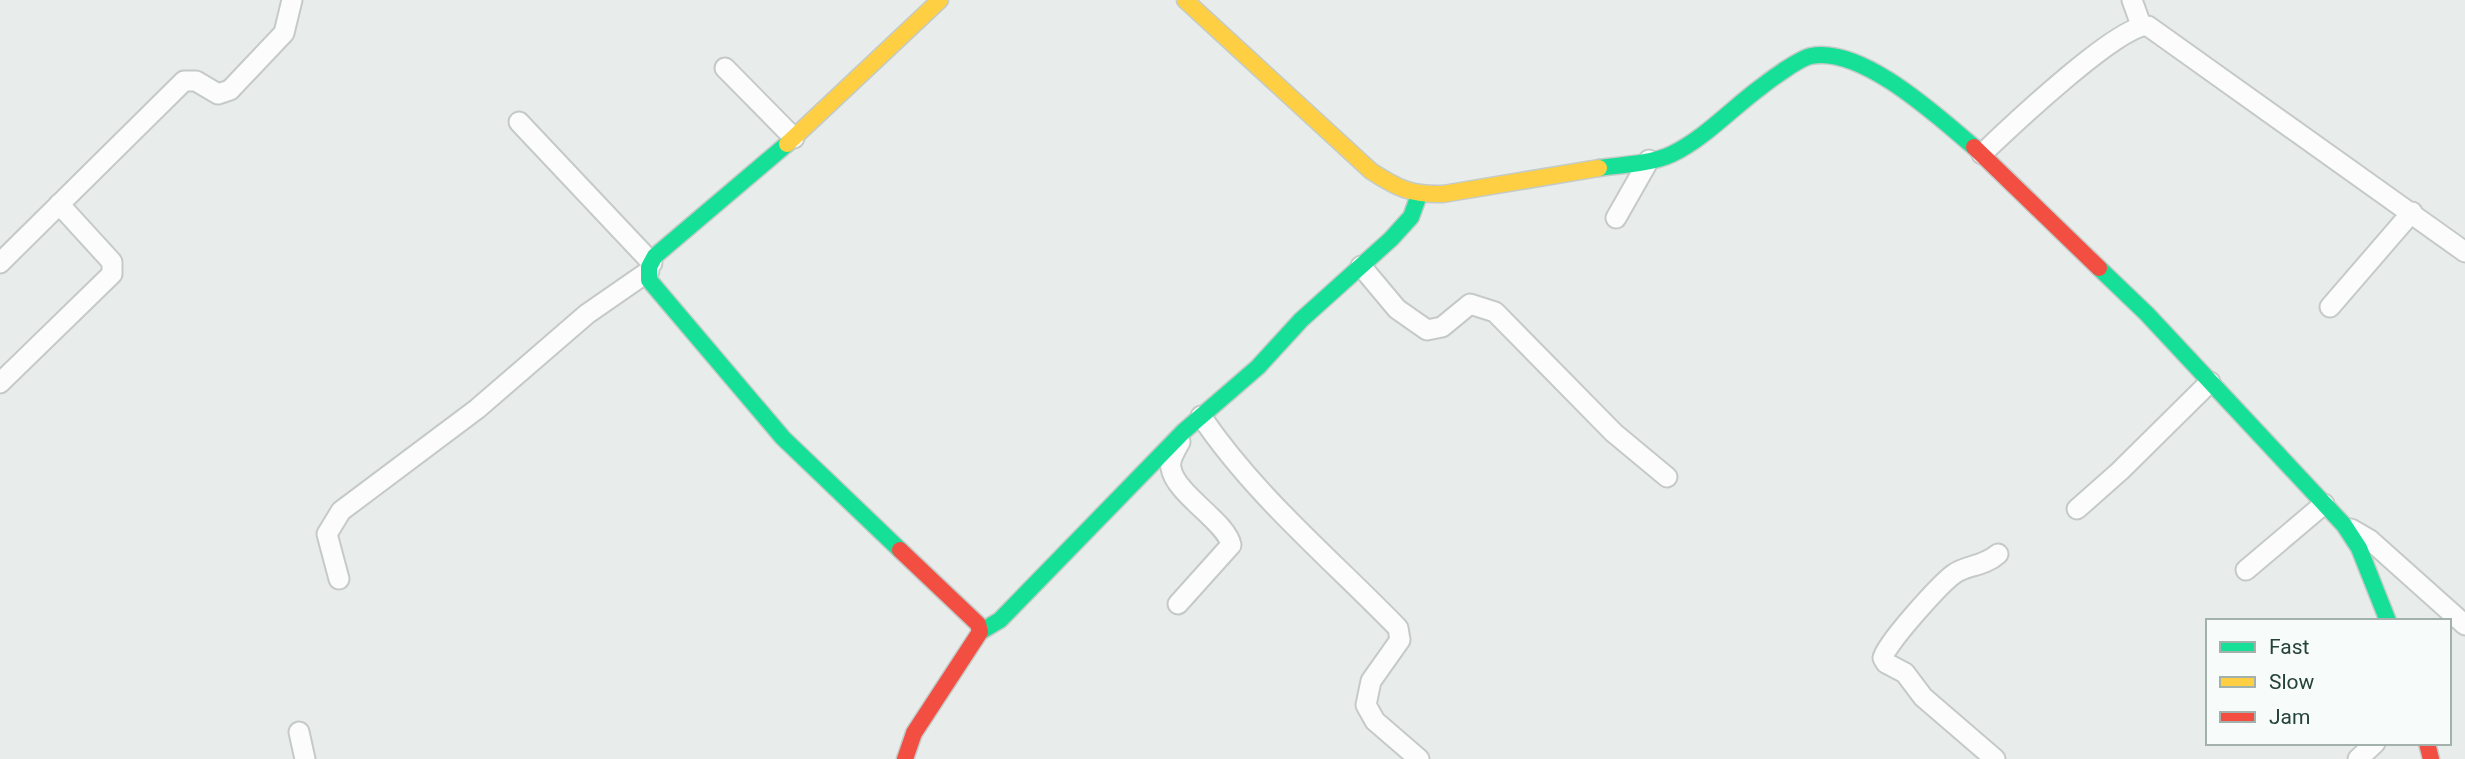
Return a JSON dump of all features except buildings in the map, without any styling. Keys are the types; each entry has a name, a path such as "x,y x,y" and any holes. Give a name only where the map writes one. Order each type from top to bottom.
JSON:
{"street":[{"path":"0,263 184,81 196,81 218,94 230,90 284,33 292,0"},
{"path":"339,579 327,534 341,511 477,409 587,314 651,267 725,195 794,138 940,0"},
{"path":"1185,0 1371,171 1394,186 1419,195 1487,188 1670,155 1701,136 1762,86 1810,56 1823,54 1844,58 1878,73 1925,106 1982,154 2147,314 2344,524 2359,548 2387,619"},
{"path":"2132,0 2141,25"},
{"path":"1982,154 2095,55 2129,29 2141,25 2153,27 2465,252"},
{"path":"725,68 794,138"},
{"path":"519,122 651,267"},
{"path":"1616,218 1650,160"},
{"path":"904,758 914,733 980,632 1000,620 1184,431 1258,367 1301,320 1411,217 1419,195"},
{"path":"0,383 113,274 112,262 59,204"},
{"path":"2330,307 2412,212"},
{"path":"1361,266 1397,309 1427,330 1442,327 1470,304 1495,312 1614,433 1667,477"},
{"path":"651,267 649,280 783,438 913,564 973,617 980,632"},
{"path":"2077,509 2210,382"},
{"path":"1201,416 1228,456 1306,539 1398,628 1400,640 1371,681 1366,705 1375,720 1419,759"},
{"path":"1178,604 1231,545 1228,537 1191,498 1171,471 1172,459 1184,431"},
{"path":"2246,570 2324,504"},
{"path":"2344,524 2370,540 2465,625"},
{"path":"1995,759 1923,697 1905,673 1886,663 1884,658 1890,641 1955,573 1988,563 1998,554"},
{"path":"299,732 305,759"},
{"path":"2358,759 2373,745"}],"traffic: fast":[{"path":"1599,168 1645,162 1672,154 1707,132 1778,74 1811,56 1831,56 1875,72 1920,102 1974,147"},
{"path":"787,144 655,256 649,267 649,280 783,438 900,550"},
{"path":"980,632 1000,620 1184,431 1258,367 1301,320 1391,239 1411,217 1419,195"},
{"path":"2099,268 2147,314 2344,525 2359,548 2387,619"}],"traffic: slow":[{"path":"787,144 940,0"},
{"path":"1185,0 1371,171 1397,186 1413,192 1443,194 1599,168"}],"traffic: jam":[{"path":"1974,147 2099,268"},
{"path":"900,550 978,624 980,632 914,733 905,759"},
{"path":"2428,745 2431,759"}]}
